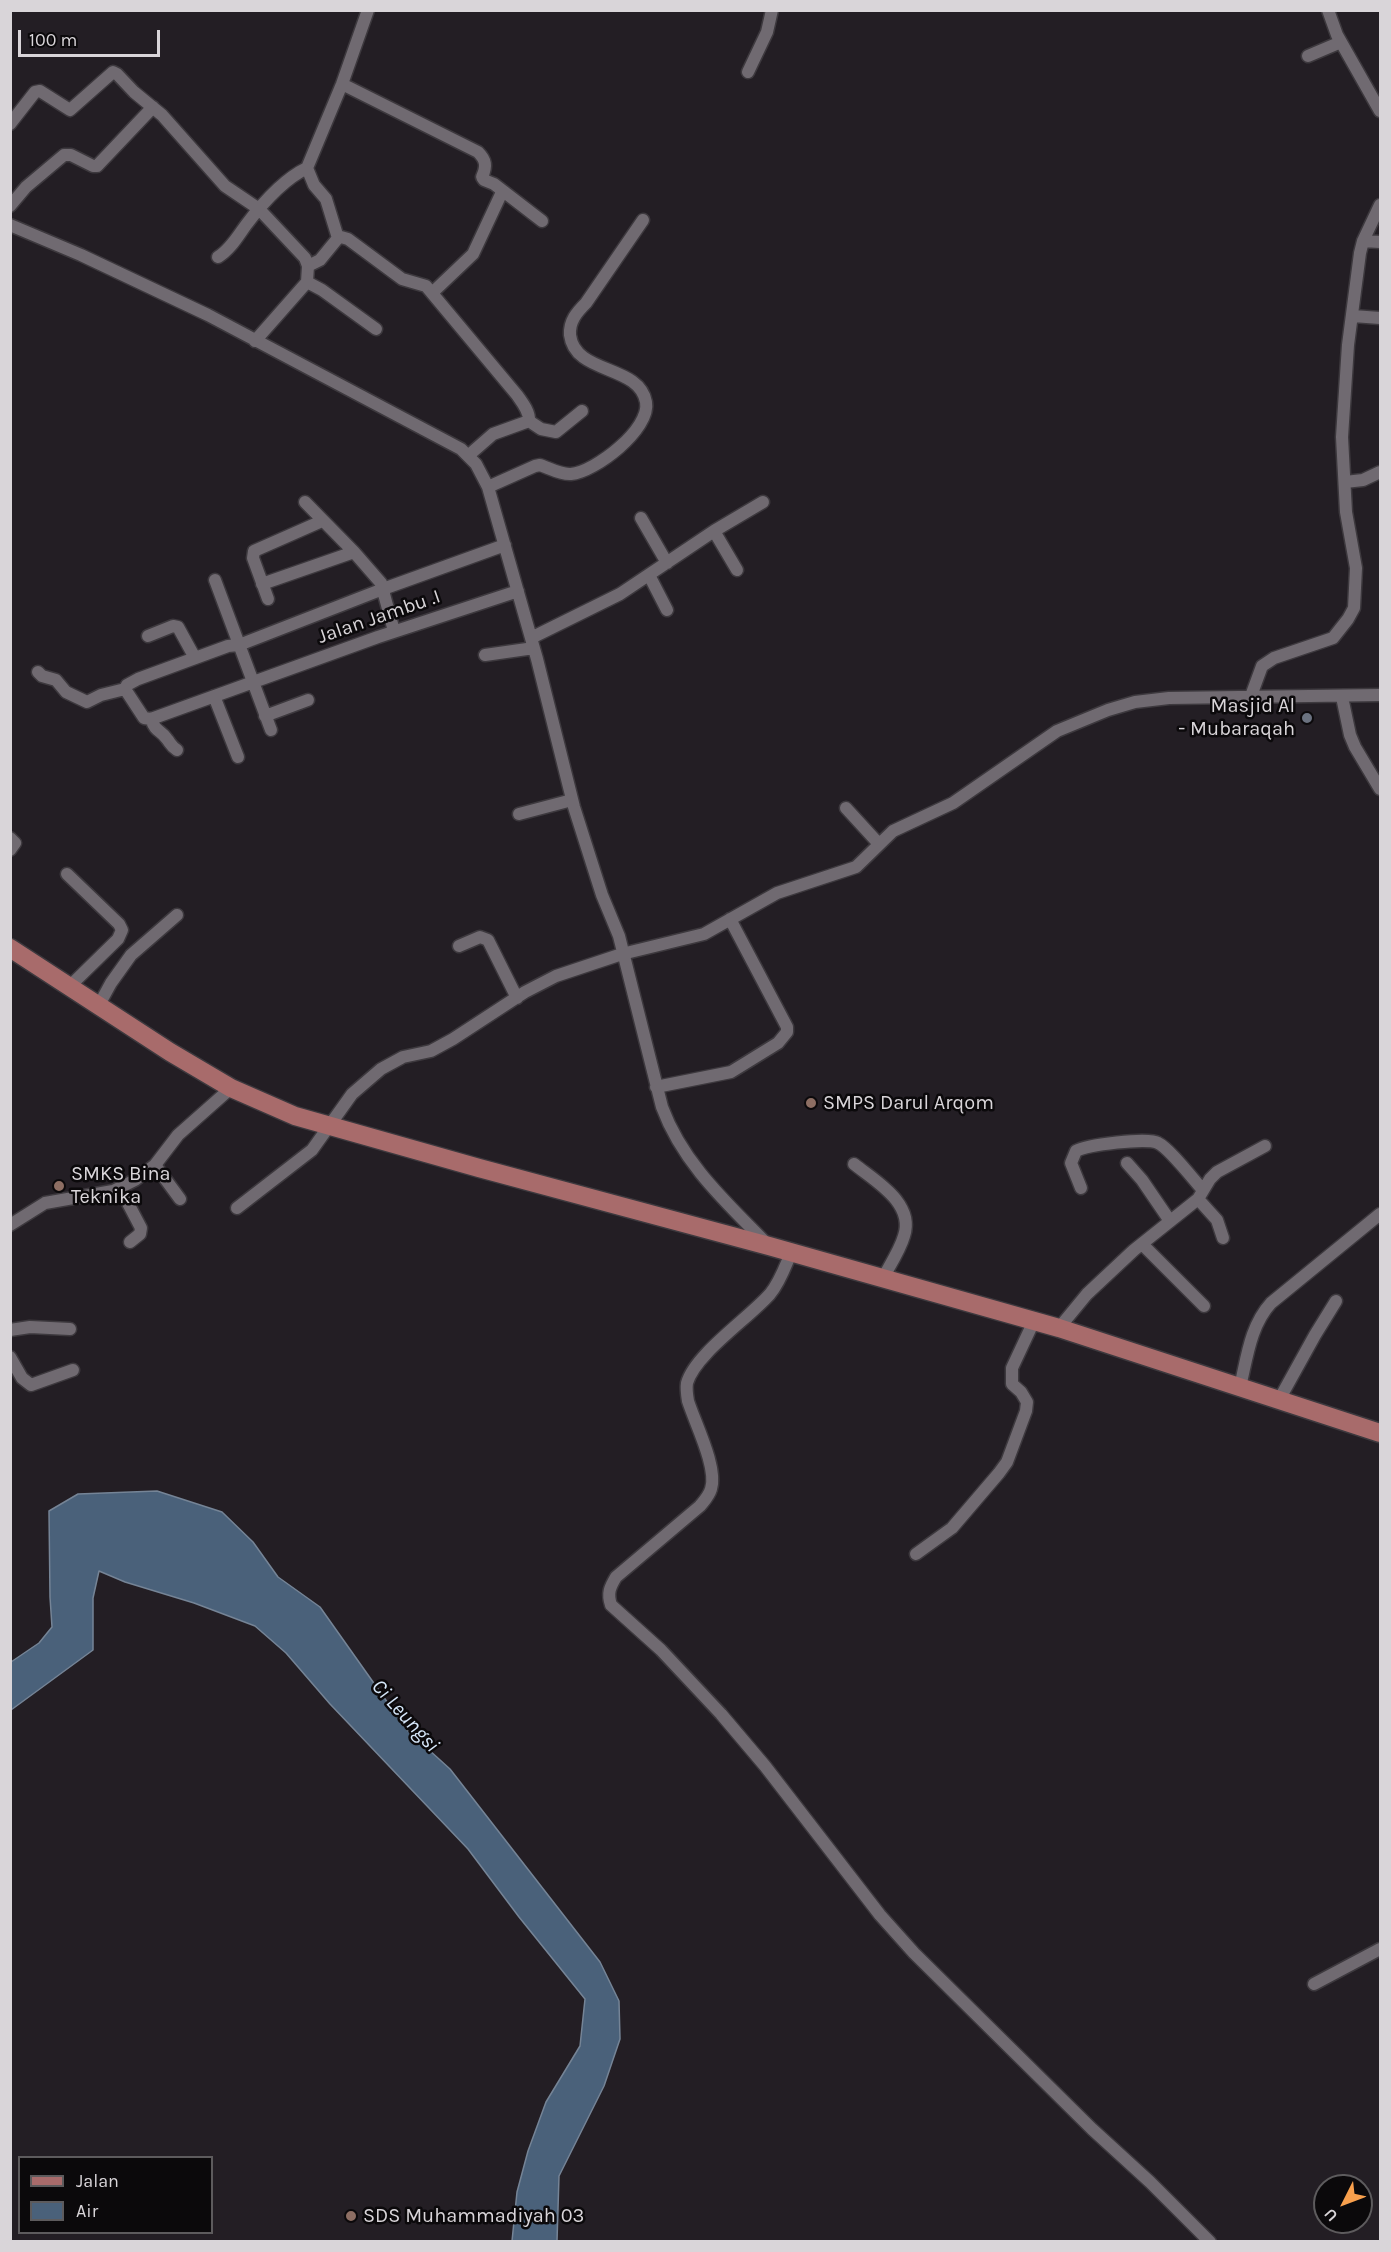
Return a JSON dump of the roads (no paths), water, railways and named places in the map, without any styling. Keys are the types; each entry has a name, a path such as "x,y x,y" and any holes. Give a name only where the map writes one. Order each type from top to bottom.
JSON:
{"main road":[{"path":"10,948 170,1052 231,1088 295,1116 1059,1328 1380,1433"}],"street":[{"path":"218,258 229,248 259,208 290,177 307,168 342,84 368,10"},
{"path":"748,72 767,32 772,10"},
{"path":"1328,10 1341,42 1379,104"},
{"path":"1308,56 1341,42"},
{"path":"10,124 36,92 40,91 70,110 113,72 162,115 225,186 259,208 305,258 308,266 307,282 255,341"},
{"path":"342,84 478,152 485,159 486,164 482,177 484,180 494,183 502,192 542,221"},
{"path":"10,206 32,181 64,155 71,155 97,166 153,108"},
{"path":"307,168 314,184 326,199 338,238"},
{"path":"432,293 472,254 502,192"},
{"path":"1251,696 1262,666 1275,658 1333,638 1354,608 1356,568 1346,512 1342,437 1346,366 1358,268 1364,241 1380,205"},
{"path":"488,487 540,465 569,474 584,470 621,447 643,422 646,402 639,388 631,381 582,355 572,341 570,332 576,313 586,303 643,220"},
{"path":"10,225 141,282 214,318 428,431 469,455 480,469 488,487 533,643 572,800 602,895 620,936 622,954 656,1087 669,1127 700,1174 769,1246"},
{"path":"308,266 320,260 341,237 348,239 402,279 422,284 517,394 530,416 529,421"},
{"path":"1364,241 1380,242"},
{"path":"307,282 322,290 376,329"},
{"path":"1353,316 1380,318"},
{"path":"529,421 541,429 556,432 582,411"},
{"path":"469,455 493,434 529,421"},
{"path":"1345,482 1363,480 1380,472"},
{"path":"304,502 354,552 382,586 394,632"},
{"path":"485,655 533,643 620,594 714,531 763,502"},
{"path":"641,518 667,563"},
{"path":"268,598 253,558 254,551 322,521"},
{"path":"714,531 737,570"},
{"path":"38,672 42,676 56,680 66,692 87,702 101,695 124,689 133,681 504,542"},
{"path":"262,584 354,552"},
{"path":"649,575 667,610"},
{"path":"214,580 234,643 253,682 271,730"},
{"name":"Jalan Jambu .I","path":"151,719 394,632 518,591"},
{"path":"148,636 174,626 178,627 195,658"},
{"path":"124,689 144,718 151,719 154,728 177,750"},
{"path":"237,1208 312,1150 352,1094 381,1069 403,1058 431,1051 556,976 622,954 704,934 777,893 856,867 900,827 971,792 1057,731 1108,710 1136,702 1169,698 1380,695"},
{"path":"214,696 238,757"},
{"path":"1342,697 1350,735 1355,747 1379,783"},
{"path":"265,716 308,700"},
{"path":"519,814 572,800"},
{"path":"846,808 879,844"},
{"path":"10,838 15,843 10,850"},
{"path":"67,874 119,924 122,930 118,939 70,986"},
{"path":"99,1005 131,955 177,915"},
{"path":"656,1087 730,1072 778,1042 787,1032 787,1027 730,919"},
{"path":"459,946 480,937 488,940 517,998"},
{"path":"10,1225 45,1203 96,1195 120,1188 155,1165 178,1135 231,1088"},
{"path":"1081,1188 1071,1163 1076,1151 1090,1146 1151,1141 1162,1146 1200,1194 1217,1220 1223,1238"},
{"path":"1059,1328 1087,1294 1200,1194 1217,1172 1265,1146"},
{"path":"1127,1163 1142,1180 1170,1221"},
{"path":"854,1164 893,1196 905,1218 904,1236 883,1278"},
{"path":"155,1165 180,1199"},
{"path":"120,1188 141,1228 140,1234 130,1242"},
{"path":"1240,1387 1259,1317 1271,1303 1380,1214"},
{"path":"1142,1244 1203,1306"},
{"path":"791,1252 776,1286 761,1304 706,1355 692,1371 688,1381 686,1391 688,1401 710,1463 712,1488 707,1497 683,1521 616,1577 608,1597 611,1605 661,1650 721,1714 765,1766 880,1915 914,1953 1084,2121 1210,2241"},
{"path":"1279,1400 1314,1335 1336,1301"},
{"path":"916,1554 952,1528 1007,1462 1026,1411 1027,1402 1012,1384 1012,1368 1034,1321"},
{"path":"10,1330 30,1327 70,1329"},
{"path":"10,1357 22,1377 31,1385 73,1370"},
{"path":"1314,1983 1380,1949"}],"water":[{"path":"157,1491 222,1512 253,1542 278,1577 320,1607 407,1730 450,1769 600,1962 619,2001 620,2039 604,2086 559,2176 557,2241 512,2241 517,2192 528,2151 546,2102 580,2046 585,1999 468,1849 330,1704 286,1653 255,1626 99,1571 93,1598 93,1650 11,1710 11,1662 39,1643 52,1627 49,1511 78,1494"}],"place":[{"name":"Masjid Al - Mubaraqah","path":"1307,718"},
{"name":"SMPS Darul Arqom","path":"811,1103"},
{"name":"SMKS Bina Teknika","path":"59,1186"},
{"name":"SDS Muhammadiyah 03","path":"351,2216"}],"water label":[{"name":"Ci Leungsi","path":"405,1716"}]}
